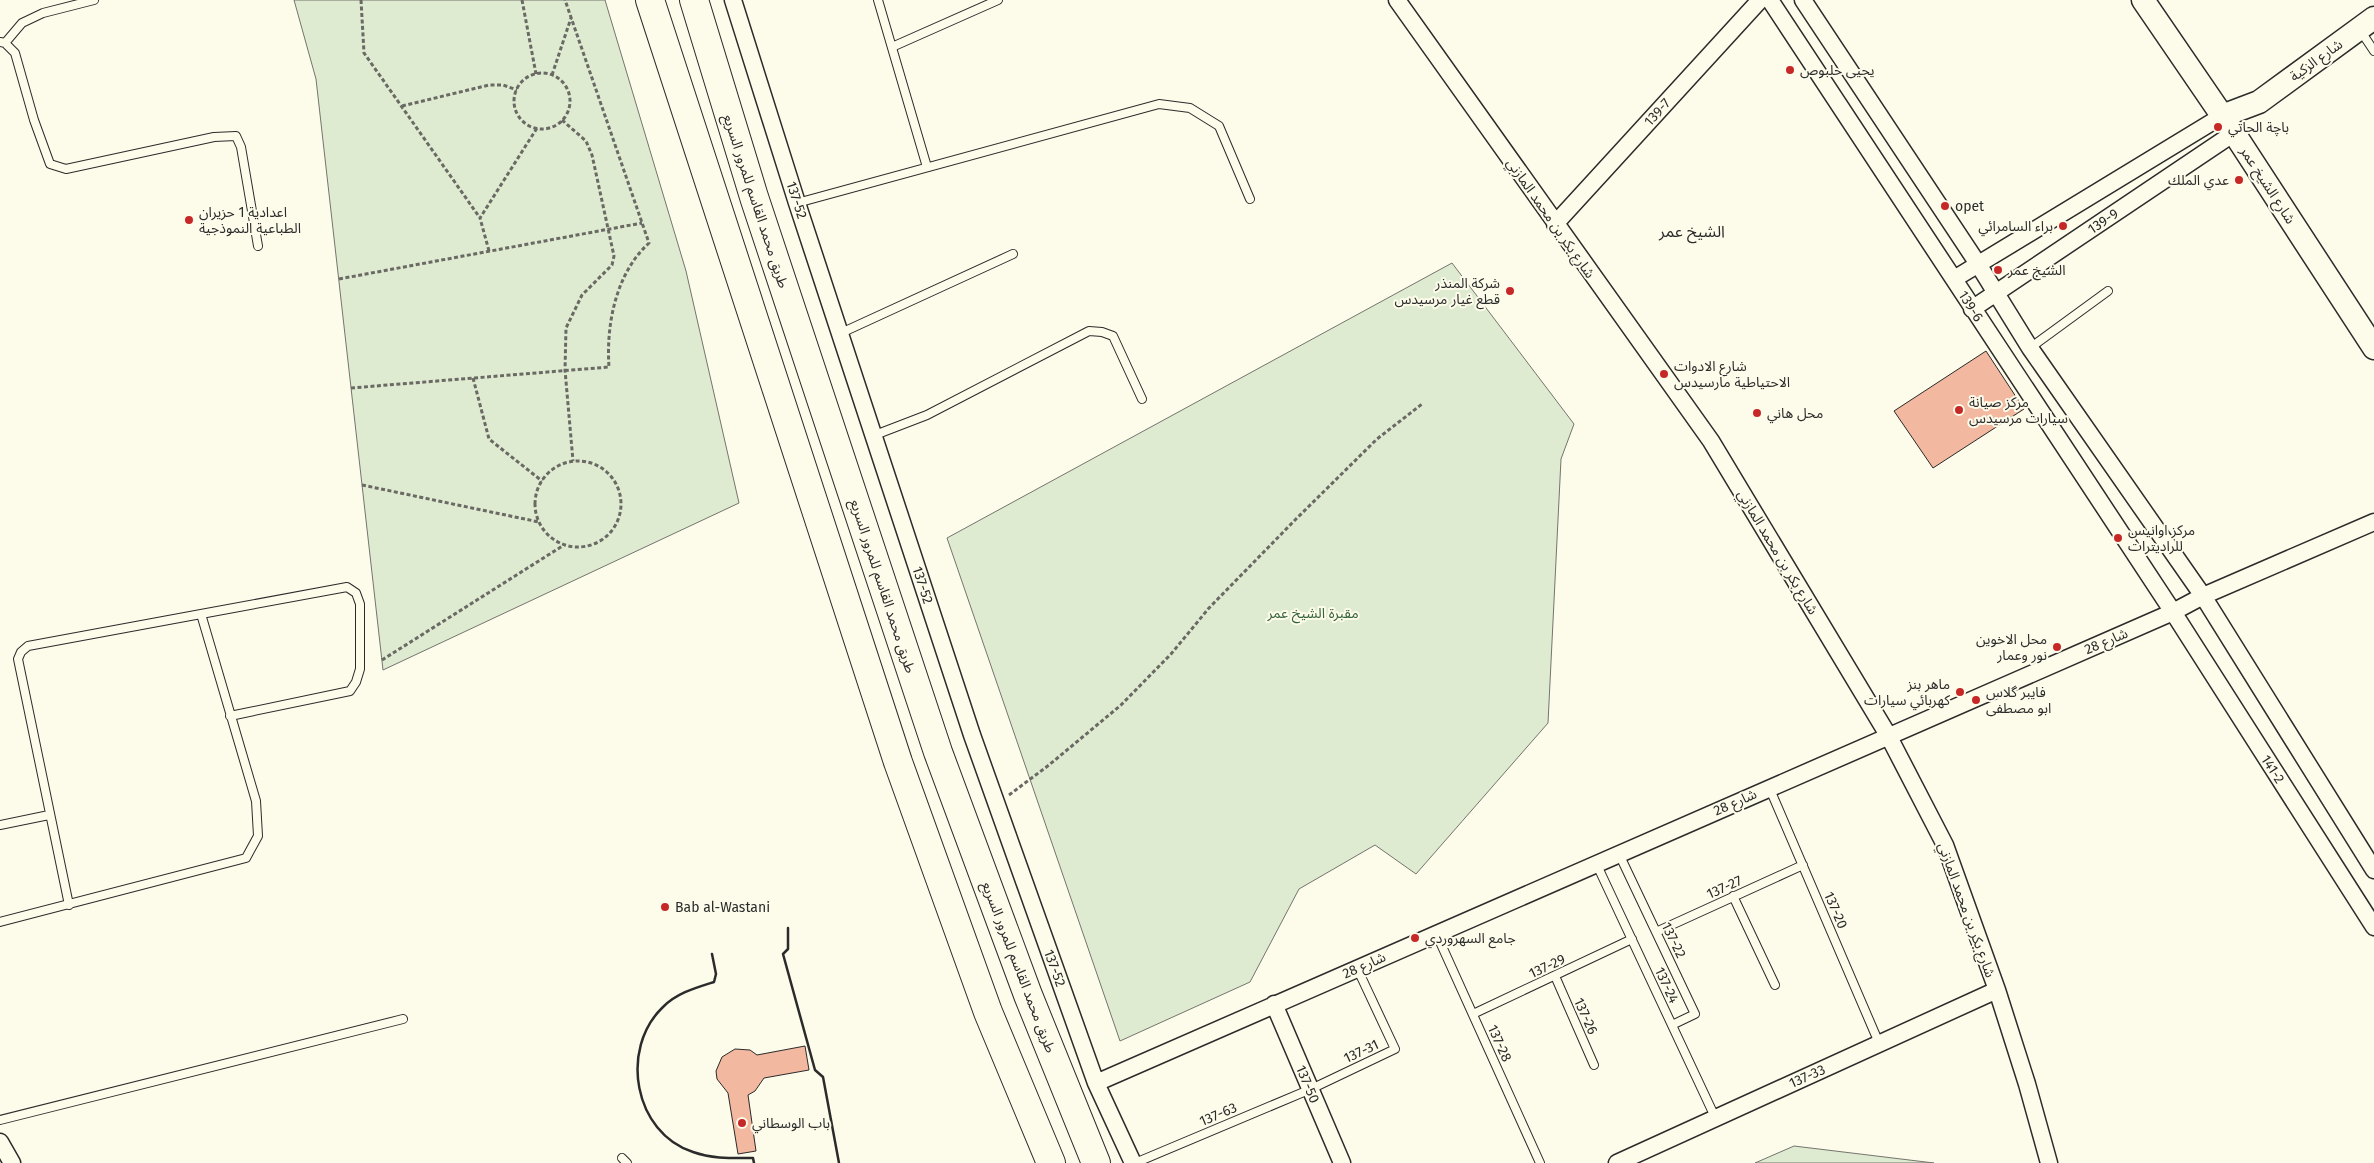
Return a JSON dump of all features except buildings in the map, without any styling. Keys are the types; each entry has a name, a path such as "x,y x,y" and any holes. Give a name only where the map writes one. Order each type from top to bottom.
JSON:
{"highway":[{"path":"650,0 898,762 988,1012 1051,1163"},
{"name":"طريق محمد القاسم للمرور السريع","path":"694,0 757,207 938,752 1028,995 1096,1163"}],"street":[{"name":"137-52","path":"733,0 797,203 997,804 1096,1083 1134,1163"},
{"name":"شارع بكر بن محمد المازني","path":"1397,0 1711,441 1888,735 1945,846 1997,990 2027,1084 2049,1163"},
{"name":"139-7","path":"1555,224 1760,0"},
{"name":"139-6","path":"1770,0 2173,612"},
{"name":"139-6","path":"1803,0 1978,264 2030,348 2203,596"},
{"name":"شارع الشيخ عمر","path":"2142,0 2228,125 2374,348"},
{"name":"شارع الزكية","path":"2228,125 2366,23"},
{"name":"139-9","path":"1954,279 2228,125"},
{"name":"139-9","path":"1972,309 1997,294 2228,125"},
{"name":"شارع 28","path":"1096,1083 1618,853 2173,612 2203,596 2374,522"},
{"path":"2203,596 2374,870"},
{"name":"141-2","path":"2173,612 2374,927"},
{"name":"137-33","path":"1617,1163 1997,990"},
{"name":"137-50","path":"1274,1004 1342,1163"},
{"path":"0,1142 12,1163"}],"lane":[{"path":"94,0 42,13 22,22 2,42 15,53 34,120 50,164 66,169 214,137 236,136 241,147 258,246"},
{"path":"878,0 927,167"},
{"path":"892,47 998,0"},
{"path":"2366,23 2374,51"},
{"path":"797,203 1159,104 1190,108 1219,126 1250,199"},
{"path":"841,333 1013,254"},
{"path":"2030,348 2108,291"},
{"path":"874,435 927,416 1089,332 1102,332 1113,336 1142,399"},
{"path":"69,904 18,659 20,652 28,646 348,586 356,593 360,604 360,669 356,682 350,691 230,716"},
{"path":"0,922 246,858 258,836 256,801 201,614"},
{"name":"137-20","path":"1769,787 1879,1043"},
{"path":"0,825 49,815"},
{"name":"137-22","path":"1618,853 1695,1014 1672,1025"},
{"name":"137-24","path":"1596,863 1715,1117"},
{"name":"137-27","path":"1656,932 1803,865"},
{"path":"1733,896 1775,985"},
{"name":"137-28","path":"1436,934 1540,1163"},
{"name":"137-29","path":"1473,1014 1632,939"},
{"name":"137-31","path":"1310,1089 1395,1048 1357,968"},
{"name":"137-26","path":"1555,976 1594,1065"},
{"path":"0,1120 403,1019"},
{"name":"137-63","path":"1134,1163 1310,1089"}],"path":[{"path":"361,0 364,52 480,218 489,251"},
{"path":"522,0 536,74"},
{"path":"351,388 608,367 607,341 618,295 633,259 649,244 565,0"},
{"path":"552,75 571,17"},
{"path":"536,74 552,75 560,79 570,95 568,113 555,126 537,128 528,125 516,111 517,90 526,79 536,74"},
{"path":"402,106 489,84 503,85 517,90"},
{"path":"562,120 586,141 592,155 614,256 612,265 591,284 573,310 566,328 565,370 573,461"},
{"path":"480,218 537,128"},
{"path":"339,279 642,223"},
{"path":"473,378 489,438 542,481"},
{"path":"997,804 1049,765 1121,705 1171,654 1209,608 1296,519 1377,439 1422,404"},
{"path":"573,461 596,464 608,473 617,484 622,498 621,513 616,527 606,538 593,545 579,548 564,545 551,538 539,522 535,502 542,481 555,467 573,461"},
{"path":"362,485 539,522"},
{"path":"382,660 564,545"}],"green space":[{"path":"294,0 605,0 686,271 739,503 383,670 316,79"},
{"name":"مقبرة الشيخ عمر","path":"1452,263 1574,424 1561,459 1548,723 1416,874 1375,845 1299,889 1250,982 1120,1041 947,538"},
{"path":"1794,1146 1934,1163 1755,1163"}],"wall":[{"path":"788,928 788,949 783,954 815,1070 823,1077 839,1163"},
{"path":"712,954 716,974 714,982 674,998 663,1007 649,1025 641,1045 638,1066 639,1088 646,1109 657,1127 673,1142 700,1154 723,1158 753,1158 754,1163"}],"place":[{"name":"يحيى حلبوص","path":"1790,70"},
{"name":"باچة الحاتي","path":"2218,127"},
{"name":"عدي الملك","path":"2239,180"},
{"name":"opet","path":"1945,206"},
{"name":"اعدادية 1 حزيران الطباعية النموذجية","path":"189,220"},
{"name":"براء السامرائي","path":"2063,226"},
{"name":"الشيخ عمر","path":"1998,270"},
{"name":"شركة المنذر قطع غيار مرسيدس","path":"1510,291"},
{"name":"شارع الادوات الاحتياطية مارسيدس","path":"1664,374"},
{"name":"مركز صيانة سيارات مرسيدس","path":"1959,410"},
{"name":"محل هاني","path":"1757,413"},
{"name":"مركز اوانيس للراديترات","path":"2118,538"},
{"name":"محل الاخوين نور وعمار","path":"2057,647"},
{"name":"ماهر بنز كهربائي سيارات","path":"1960,692"},
{"name":"فايبر گلاس ابو مصطفى","path":"1976,700"},
{"name":"Bab al-Wastani","path":"665,907"},
{"name":"جامع السهروردي","path":"1415,938"},
{"name":"باب الوسطاني","path":"742,1123"}],"district":[{"name":"الشيخ عمر","path":"1692,231"}]}
